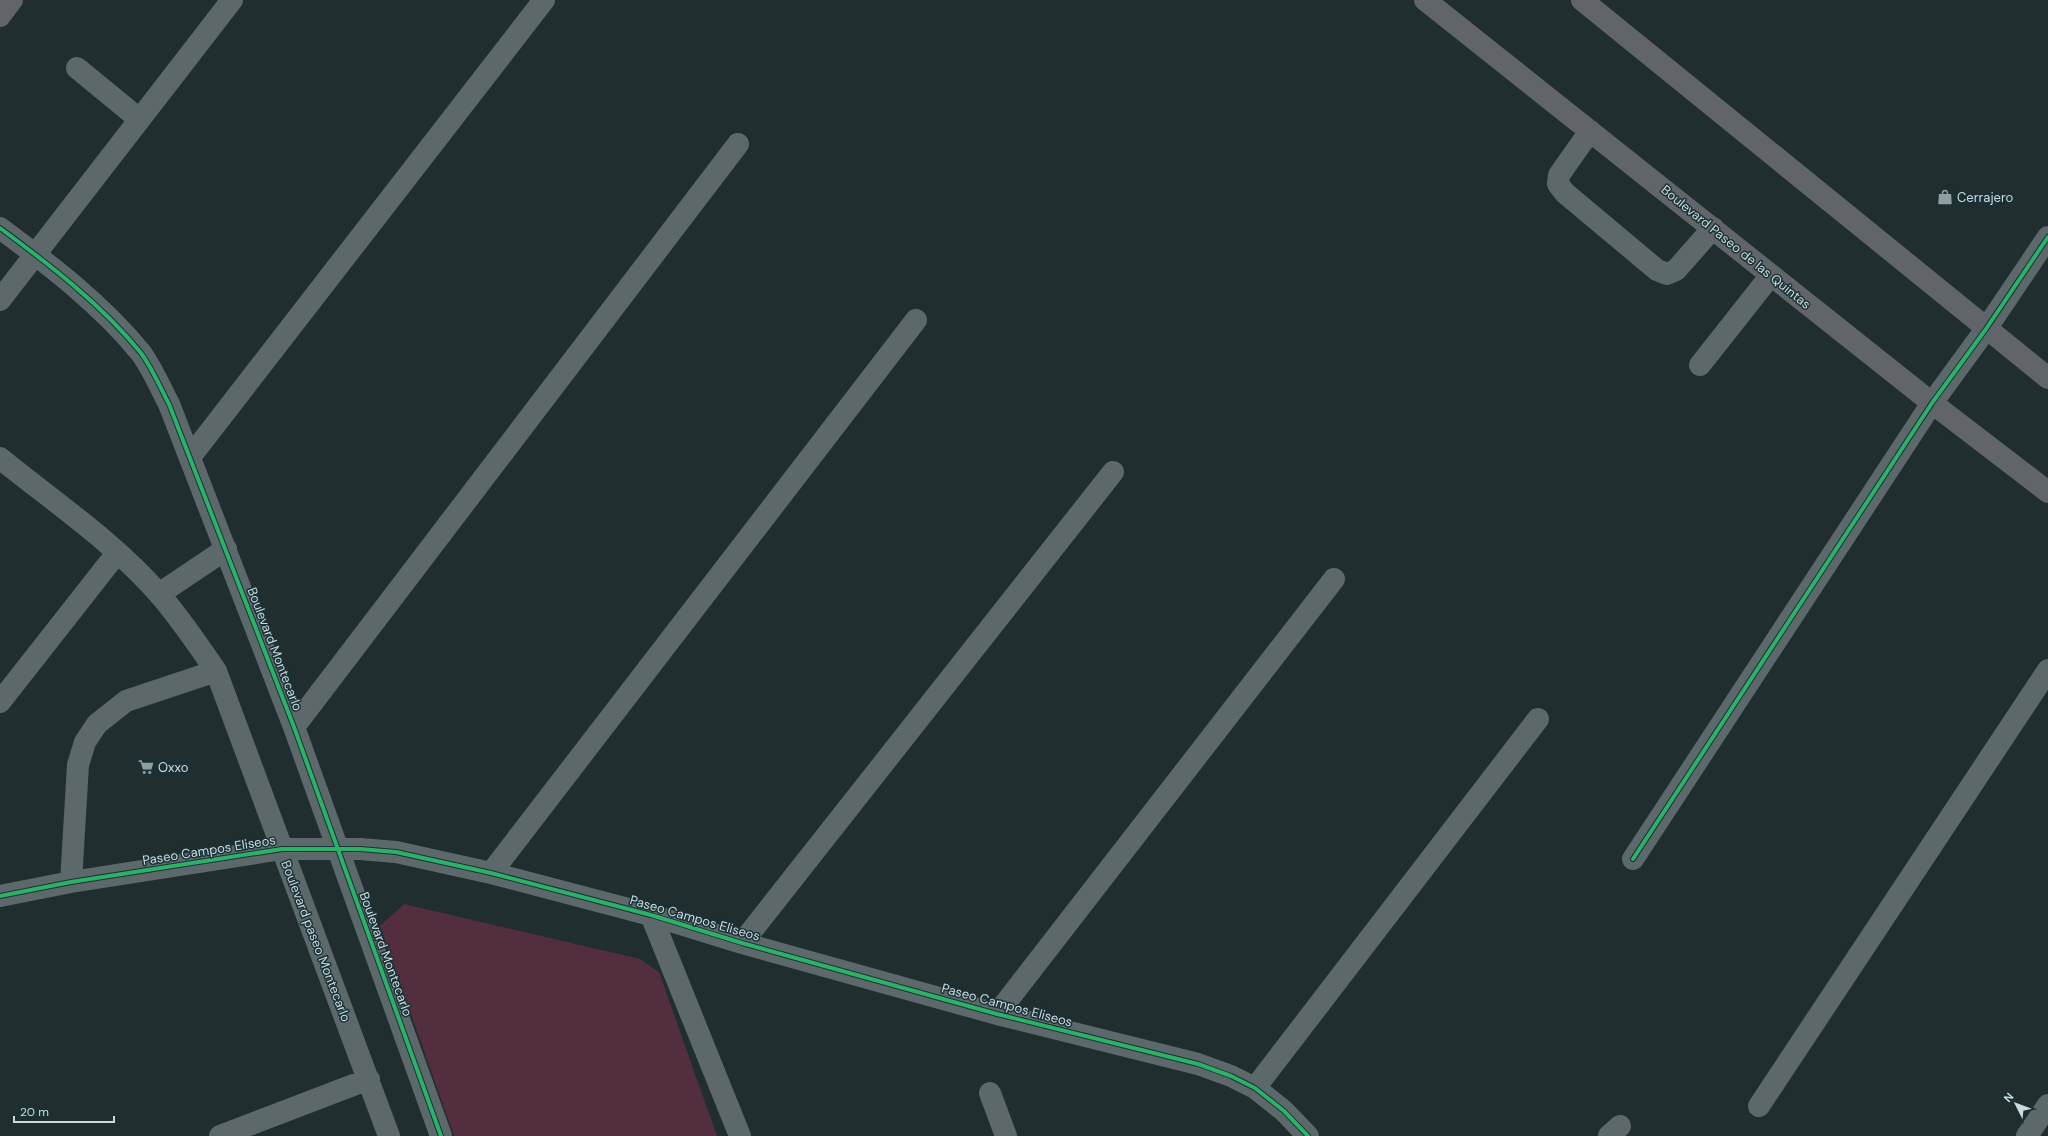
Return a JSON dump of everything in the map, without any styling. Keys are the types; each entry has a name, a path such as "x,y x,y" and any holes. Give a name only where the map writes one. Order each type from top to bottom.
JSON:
{"main road":[{"path":"0,16 12,0"},
{"name":"Boulevard Paseo de las Quintas","path":"1425,0 1932,403 2048,492"},
{"path":"1582,0 2048,378"}],"street":[{"path":"0,300 138,119 232,0"},
{"path":"191,456 544,0"},
{"path":"77,68 138,119"},
{"path":"1590,131 1559,175 1558,184 1565,193 1657,270 1667,274 1676,270 1713,228"},
{"path":"294,727 738,144"},
{"name":"Boulevard Montecarlo","path":"0,228 36,254 110,318 142,354 169,404 191,456 294,727 441,1136"},
{"path":"1633,859 1932,403 1986,329 2048,237"},
{"path":"1700,365 1771,275"},
{"path":"491,873 916,320"},
{"name":"Boulevard paseo Montecarlo","path":"0,458 117,553 159,594 191,635 216,671 390,1136"},
{"path":"742,943 1113,472"},
{"path":"159,594 226,549"},
{"path":"0,702 117,553"},
{"path":"997,1014 1334,579"},
{"path":"1759,1106 2048,670"},
{"path":"71,882 78,765 85,742 97,724 126,701 216,671"},
{"path":"1255,1088 1538,719"},
{"name":"Paseo Campos Eliseos","path":"0,896 71,882 282,849 337,849 396,852 491,873 651,915 742,943 997,1014 1198,1064 1231,1076 1255,1088 1284,1111 1308,1136"},
{"path":"651,915 740,1136"},
{"path":"220,1136 369,1079"},
{"path":"990,1093 1006,1136"},
{"path":"2027,1136 2048,1105"}],"shaded area":[{"path":"404,904 640,959 659,972 717,1136 454,1136 380,926"}],"cycle path":[{"path":"0,228 75,286 110,318 141,353 169,404 294,727 441,1136"},
{"path":"1633,859 1932,403 1986,329 2048,237"},
{"path":"0,896 71,882 282,849 360,849 396,852 491,873 651,915 742,943 997,1014 1198,1064 1231,1076 1255,1088 1284,1111 1308,1136"}],"place":[{"name":"Cerrajero","path":"1945,197"},
{"name":"Oxxo","path":"146,767"}]}
